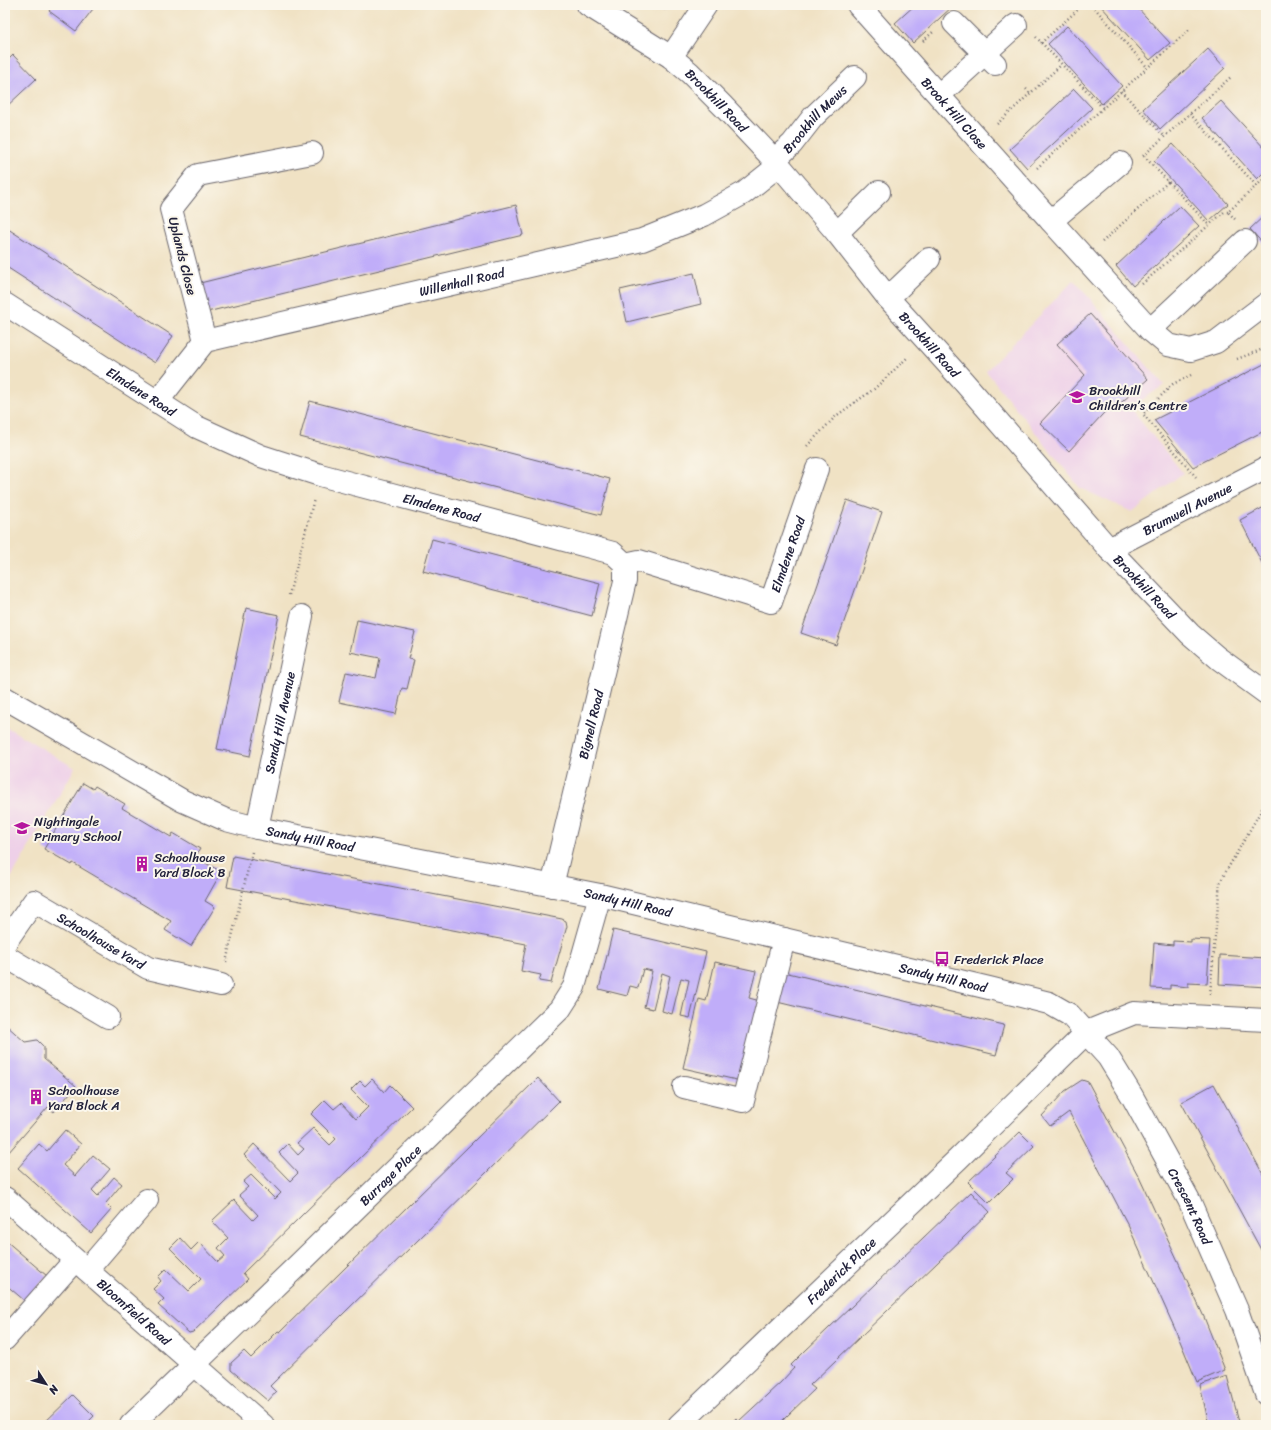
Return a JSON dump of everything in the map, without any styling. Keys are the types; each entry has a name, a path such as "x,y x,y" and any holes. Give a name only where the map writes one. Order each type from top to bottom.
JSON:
{"street":[{"name":"Brookhill Road","path":"588,5 670,57 690,72 777,162 837,232 888,298 1109,549 1190,634 1218,658 1266,693"},
{"path":"670,57 706,5"},
{"name":"Brook Hill Close","path":"858,5 1150,330 1168,345 1192,350 1216,342 1266,304"},
{"path":"954,23 989,59"},
{"path":"939,95 989,59 1023,28"},
{"name":"Brookhill Mews","path":"777,162 813,117 855,77"},
{"name":"Uplands Close","path":"205,341 171,209 198,175 312,153"},
{"name":"Willenhall Road","path":"205,341 642,240 704,215 744,193 777,162"},
{"path":"1052,221 1120,163"},
{"path":"837,232 879,192"},
{"path":"1150,330 1245,241"},
{"path":"888,298 929,259"},
{"name":"Elmdene Road","path":"5,304 197,427 261,456 320,475 613,553 625,564 639,561 771,602 817,469"},
{"path":"156,402 205,341"},
{"name":"Brumwell Avenue","path":"1109,549 1206,497 1266,468"},
{"name":"Bignell Road","path":"552,886 625,581 625,564"},
{"name":"Sandy Hill Avenue","path":"257,828 302,616"},
{"name":"Sandy Hill Road","path":"5,698 183,802 226,820 257,828 600,895 1049,1003 1070,1015 1087,1032"},
{"name":"Burrage Place","path":"131,1425 560,1009 574,987 600,895"},
{"name":"Schoolhouse Yard","path":"5,944 34,900 148,968 221,985"},
{"path":"684,1087 743,1101 784,939"},
{"path":"5,956 108,1017"},
{"path":"1087,1032 1134,1013 1266,1020"},
{"name":"Crescent Road","path":"1087,1032 1108,1056 1132,1096 1189,1200 1237,1310 1266,1394"},
{"name":"Frederick Place","path":"679,1425 941,1176 1087,1032"},
{"name":"Bloomfield Road","path":"5,1198 263,1425"},
{"path":"5,1339 147,1200"}],"path":[{"path":"1072,5 1077,10"},
{"path":"1041,43 1083,5"},
{"path":"1092,5 1147,67"},
{"path":"1023,28 1041,43 1102,108"},
{"path":"1018,184 1190,29"},
{"path":"979,140 1061,65"},
{"path":"1120,163 1144,156 1232,76"},
{"path":"1026,88 1030,94"},
{"path":"1121,91 1165,137"},
{"path":"1190,114 1257,186"},
{"path":"1144,156 1208,226"},
{"path":"1124,301 1224,212 1228,212 1266,177"},
{"path":"1085,258 1168,182"},
{"path":"1228,212 1237,222"},
{"path":"817,469 802,451 836,416 874,389 926,340"},
{"path":"1233,360 1266,348"},
{"path":"1197,372 1173,384 1142,414 1195,475 1206,497"},
{"path":"302,616 288,600 320,475"},
{"path":"1208,1016 1220,882 1266,802"},
{"path":"221,985 257,828"}],"shaded area":[{"name":"Brookhill Children’s Centre","path":"1074,280 1164,385 1130,408 1183,473 1132,512 1080,488 986,371"},
{"name":"Nightingale Primary School","path":"5,726 75,768 5,888"}],"building":[{"path":"53,5 96,5 76,31 49,11"},
{"path":"657,5 669,5 665,10"},
{"path":"915,5 954,5 913,43 895,23"},
{"path":"1100,5 1135,5 1170,43 1150,60"},
{"path":"1067,26 1122,86 1102,104 1048,44"},
{"path":"1208,49 1225,68 1160,129 1143,109"},
{"path":"13,55 36,79 5,108 5,63"},
{"path":"1074,89 1092,108 1027,168 1010,149"},
{"path":"1221,101 1266,150 1266,170 1257,179 1202,118"},
{"path":"1173,144 1228,204 1209,221 1154,161"},
{"path":"516,205 523,235 207,312 200,283"},
{"path":"1180,206 1199,226 1133,286 1116,266"},
{"path":"1266,214 1266,247 1250,229"},
{"path":"5,227 173,336 155,363 5,266"},
{"path":"694,273 701,304 627,322 620,290"},
{"path":"1090,314 1148,379 1115,408 1112,404 1069,451 1040,423 1085,375 1057,344"},
{"path":"1266,363 1266,430 1193,467 1154,420"},
{"path":"310,401 610,479 601,515 300,437"},
{"path":"847,500 882,512 836,645 801,633"},
{"path":"1266,506 1266,564 1263,565 1240,520"},
{"path":"432,539 600,583 592,616 423,571"},
{"path":"246,608 279,615 250,756 217,749"},
{"path":"357,620 415,632 408,659 414,660 407,689 402,688 396,714 339,702 346,672 376,678 380,658 350,652"},
{"name":"Schoolhouse Yard Block B","path":"83,783 93,789 95,786 125,804 122,808 171,837 173,833 200,849 195,857 218,870 219,876 205,901 215,907 191,946 165,930 171,921 73,863 72,865 44,849"},
{"path":"233,856 562,919 566,921 567,926 551,983 539,981 541,975 521,971 526,944 227,887"},
{"path":"613,930 706,952 690,1018 681,1016 689,980 681,978 672,1014 662,1011 670,976 662,973 653,1009 644,1007 652,971 643,969 638,988 630,986 627,996 599,989"},
{"path":"1191,939 1210,940 1207,984 1188,983 1188,987 1170,985 1170,989 1151,988 1154,943 1173,945 1173,941 1191,942"},
{"path":"1220,955 1266,958 1266,987 1219,984"},
{"path":"715,962 756,971 749,998 760,1001 741,1081 683,1068 699,999 706,1001"},
{"path":"780,971 1004,1025 996,1055 773,1001"},
{"name":"Schoolhouse Yard Block A","path":"5,1024 25,1042 37,1040 44,1047 44,1059 76,1086 54,1112 48,1107 8,1153 5,1150"},
{"path":"538,1078 559,1101 270,1386 276,1392 268,1401 231,1370 231,1363 244,1351 251,1358 278,1331 280,1332"},
{"path":"372,1079 384,1092 390,1085 412,1107 243,1273 248,1279 193,1332 189,1333 158,1305 164,1299 153,1289 161,1281 158,1277 166,1269 189,1291 201,1279 170,1248 180,1238 191,1250 199,1242 218,1262 225,1256 218,1248 228,1238 212,1221 234,1200 253,1220 258,1215 239,1195 248,1187 243,1182 251,1175 275,1199 281,1193 244,1155 254,1144 290,1181 298,1173 279,1153 288,1144 298,1155 304,1149 297,1143 313,1128 330,1145 336,1139 311,1114 325,1100 334,1109 341,1103 356,1119 368,1107 351,1090 360,1081 365,1086"},
{"path":"1082,1080 1088,1082 1139,1177 1204,1317 1225,1370 1197,1382 1128,1225 1069,1112 1050,1126 1042,1116 1065,1091"},
{"path":"1214,1084 1266,1180 1266,1259 1181,1102"},
{"path":"65,1130 81,1144 63,1165 75,1176 93,1155 110,1169 92,1190 98,1196 114,1177 122,1184 106,1203 112,1209 91,1233 18,1168 39,1144 47,1151"},
{"path":"1020,1132 1034,1146 1006,1173 1013,1179 989,1203 968,1182"},
{"path":"971,1192 990,1212 810,1385 815,1389 778,1425 729,1425 736,1418 739,1421 781,1382 794,1368 791,1365 805,1351"},
{"path":"5,1240 47,1276 25,1301 5,1284"},
{"path":"1227,1376 1240,1425 1209,1425 1200,1385"},
{"path":"73,1395 94,1416 85,1425 42,1425"}],"place":[{"name":"Brookhill Children’s Centre","path":"1077,397"},
{"name":"Nightingale Primary School","path":"22,828"},
{"name":"Schoolhouse Yard Block B","path":"142,864"},
{"name":"Frederick Place","path":"942,959"},
{"name":"Schoolhouse Yard Block A","path":"36,1097"}]}
